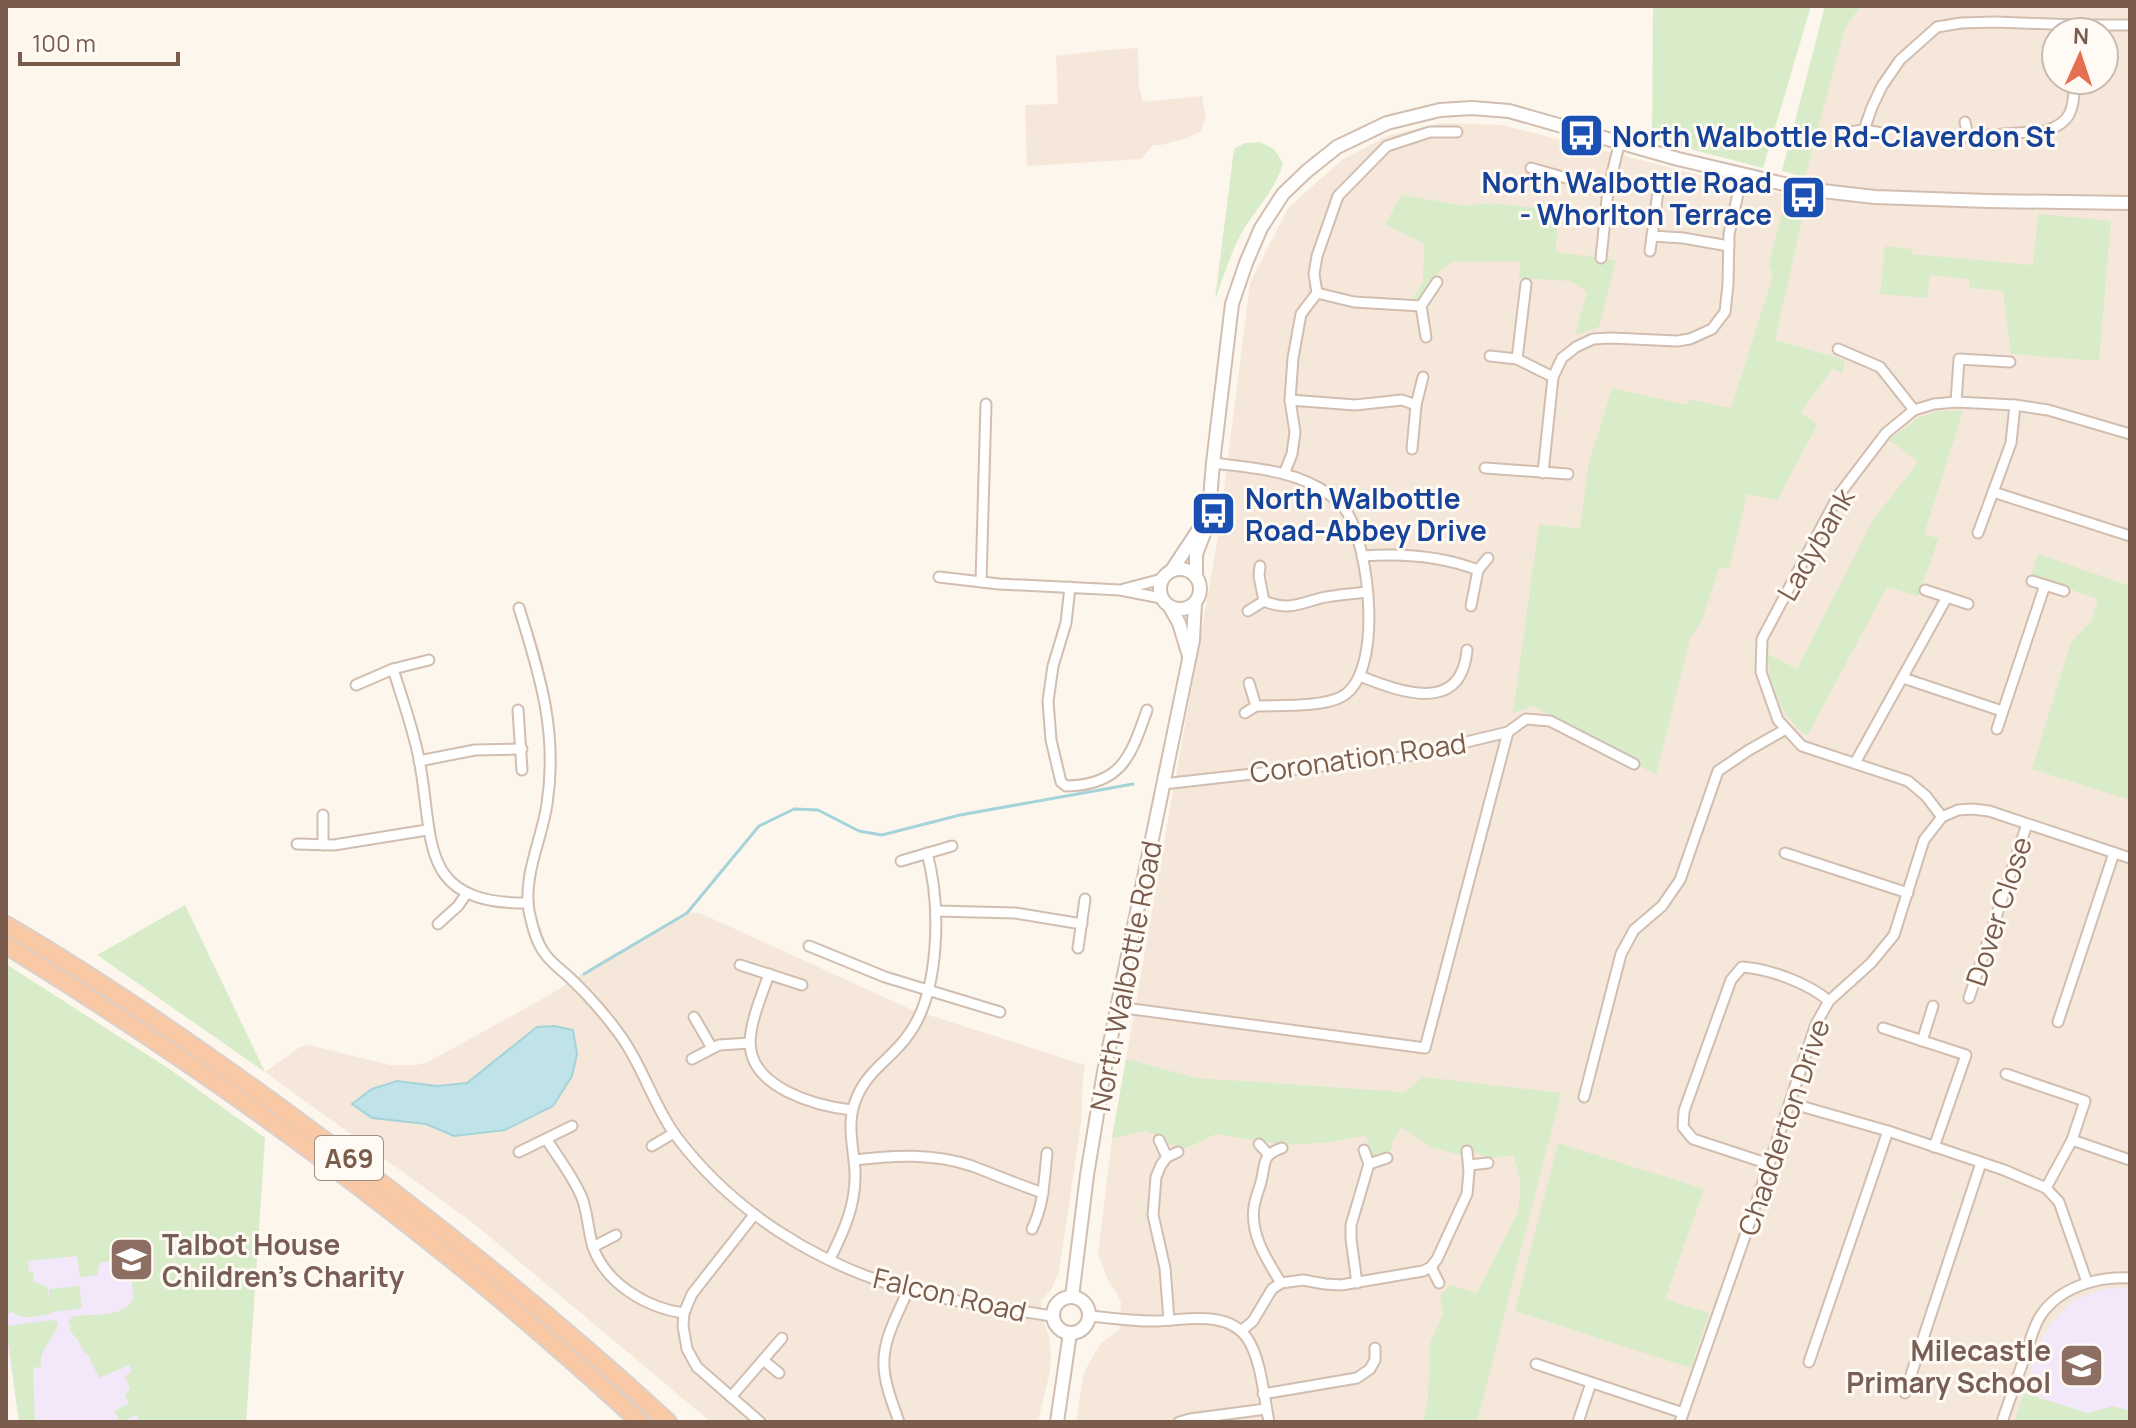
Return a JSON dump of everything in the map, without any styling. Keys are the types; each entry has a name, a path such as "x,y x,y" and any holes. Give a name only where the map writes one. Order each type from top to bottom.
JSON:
{"highway":[{"name":"A69","path":"6,925 183,1037 362,1168 465,1248 668,1422"},
{"name":"A69","path":"6,945 172,1052 330,1166 539,1332 640,1422"}],"street":[{"path":"1864,130 1877,96 1900,60 1937,27 1995,22 2040,26"},
{"path":"1948,138 2045,131 2060,126 2069,115 2074,96"},
{"name":"North Walbottle Road","path":"1072,1297 1104,1072 1193,640 1195,603 1200,590 1196,577 1196,554 1208,523 1232,304 1261,228 1283,194 1337,147 1387,123 1440,110 1472,108 1509,111 1742,176 1805,189 1875,197 2130,203"},
{"path":"1965,122 1968,136"},
{"path":"1849,132 1864,130 1882,133"},
{"path":"1284,474 1292,454 1295,432 1290,400 1301,314 1317,293 1314,274 1317,256 1338,196 1387,146 1430,132 1457,132"},
{"path":"1601,258 1608,190 1620,141"},
{"path":"1531,168 1608,190"},
{"path":"1543,473 1553,377 1562,358 1593,339 1690,339 1712,329 1725,312 1729,234 1742,176"},
{"path":"1650,251 1659,184"},
{"path":"1652,236 1729,246"},
{"path":"1426,337 1421,306 1437,282"},
{"path":"1517,359 1526,284"},
{"path":"1317,293 1354,302 1421,306"},
{"path":"1838,349 1880,367 1914,410"},
{"path":"1490,356 1517,359 1553,377"},
{"path":"1956,402 1959,359 2010,362"},
{"path":"1412,449 1416,405 1423,377"},
{"path":"1290,400 1355,405 1402,400 1416,405"},
{"name":"Ladybank","path":"1942,817 1926,796 1908,781 1802,746 1778,720 1761,672 1762,639 1838,496 1886,433 1914,410 1956,402 2015,405 2048,410 2130,434"},
{"path":"981,582 986,404"},
{"path":"1978,533 2011,443 2015,405"},
{"path":"1213,463 1284,474 1308,482 1329,494 1346,510 1355,529 1367,592 1365,656 1360,676 1343,696 1329,702 1256,706 1245,713"},
{"path":"1485,468 1568,474"},
{"path":"1993,492 2130,536"},
{"name":"North Walbottle Road","path":"1189,656 1179,623 1160,591 1167,575 1182,559 1201,522 1207,518"},
{"path":"1362,556 1407,555 1451,561 1478,570"},
{"path":"1471,606 1478,570 1488,558"},
{"path":"1260,566 1264,601"},
{"path":"1120,590 1185,569 1196,577"},
{"path":"939,577 1120,590 1183,609 1195,603"},
{"path":"2032,581 2064,591"},
{"path":"1997,729 2045,585"},
{"path":"1070,587 1066,623 1053,666 1048,701 1051,740 1061,782 1066,786 1088,784 1106,777 1123,765 1133,750 1147,710"},
{"path":"1925,590 1968,604"},
{"path":"1264,601 1288,607 1320,598 1367,592"},
{"path":"1855,763 1947,597"},
{"path":"1248,611 1264,601"},
{"path":"393,669 415,739 427,830 433,852 443,871 467,893 484,900 528,903 529,883 548,802 551,740 539,669 519,608"},
{"path":"1360,676 1414,694 1438,693 1460,677 1466,665 1467,650"},
{"path":"356,685 393,669 429,660"},
{"path":"1903,678 2002,711"},
{"path":"1249,683 1256,706"},
{"path":"518,710 522,770"},
{"name":"Coronation Road","path":"1163,784 1404,757 1508,732 1526,719 1550,721 1634,764"},
{"path":"1584,1097 1621,954 1634,930 1662,906 1680,880 1718,771 1786,729"},
{"path":"1117,1007 1425,1048 1508,732"},
{"path":"419,761 475,750 522,749"},
{"path":"1942,817 1958,810 1989,811 2130,858"},
{"path":"323,815 323,845"},
{"name":"Chadderton Drive","path":"1681,1418 1816,1024 1829,1001 1871,963 1894,935 1924,840 1942,817"},
{"name":"Dover Close","path":"1969,998 2027,824"},
{"path":"297,844 323,845 427,830"},
{"path":"901,861 952,846"},
{"path":"830,1259 851,1213 855,1187 852,1110 873,1070 899,1047 913,1029 927,991 936,911 927,853"},
{"path":"1785,853 1908,893"},
{"path":"2058,1022 2114,853"},
{"path":"438,924 467,893"},
{"path":"1078,948 1085,899"},
{"name":"Falcon Road","path":"528,903 534,932 547,958 589,998 622,1037 674,1133 709,1176 731,1197 754,1215 830,1259 861,1273 908,1290 1052,1316"},
{"path":"936,911 989,911 1082,924"},
{"path":"809,946 873,973 1000,1012"},
{"path":"740,965 802,985"},
{"path":"1769,1164 1693,1139 1683,1127 1684,1111 1731,980 1742,967 1761,968 1817,991 1829,1001"},
{"path":"769,974 750,1043 754,1060 783,1089 825,1106 852,1110"},
{"path":"1922,1041 1933,1006"},
{"path":"694,1017 712,1048"},
{"path":"1883,1028 1966,1055 1934,1147"},
{"path":"692,1059 712,1048 750,1043"},
{"path":"2006,1074 2085,1101 2072,1140 2046,1188"},
{"path":"1790,1103 1888,1131 2004,1170 2046,1188 2059,1202 2087,1282"},
{"path":"519,1152 572,1126"},
{"path":"1809,1362 1888,1131"},
{"path":"652,1146 674,1133"},
{"path":"547,1140 583,1199 593,1247 604,1267 641,1300 656,1308 684,1313"},
{"path":"1159,1140 1167,1157"},
{"path":"2072,1140 2130,1160"},
{"path":"1259,1144 1269,1155"},
{"path":"1281,1283 1256,1235 1254,1207 1264,1164 1269,1155 1282,1148"},
{"path":"1357,1283 1351,1225 1369,1164 1364,1150"},
{"path":"1241,1331 1258,1315 1272,1289 1281,1283 1303,1280 1325,1284 1357,1283 1431,1267 1462,1206 1469,1183 1467,1151"},
{"path":"1169,1320 1165,1268 1153,1215 1156,1177 1167,1157 1178,1152"},
{"path":"1032,1229 1040,1213 1047,1153"},
{"path":"854,1160 901,1156 937,1158 971,1166 1043,1193"},
{"path":"1369,1164 1387,1158"},
{"path":"1469,1165 1488,1163"},
{"path":"1905,1393 1981,1163"},
{"path":"754,1215 698,1286 684,1313 685,1338 691,1359 760,1422"},
{"path":"593,1247 616,1235"},
{"path":"1431,1267 1439,1283"},
{"path":"2002,1422 2041,1315 2069,1291 2087,1282 2130,1278"},
{"path":"899,1422 887,1383 884,1356 888,1336 908,1290"},
{"path":"1072,1297 1085,1303 1089,1316 1083,1329 1070,1333 1058,1329 1052,1316 1060,1300 1072,1297"},
{"path":"1089,1316 1134,1320 1199,1318 1216,1320 1241,1331 1254,1352 1269,1422"},
{"path":"1057,1422 1070,1333"},
{"path":"731,1397 782,1338"},
{"path":"1263,1394 1357,1378 1370,1369 1375,1360 1375,1348"},
{"path":"763,1360 779,1373"},
{"path":"1536,1364 1681,1418"},
{"path":"1578,1422 1591,1383"},
{"path":"1179,1422 1266,1409"}],"shaded area":[{"path":"1861,6 2130,6 2130,1422 1076,1422 1084,1372 1101,1343 1119,1330 1121,1301 1108,1280 1098,1254 1112,1138 1218,537 1250,283 1288,208 1343,159 1387,136 1440,123 1502,125 1723,181 1809,199 1805,177 1845,28"},
{"path":"1138,48 1139,87 1143,102 1202,96 1206,117 1201,131 1187,138 1153,145 1141,159 1027,166 1025,105 1058,104 1056,56"},
{"path":"687,913 700,913 910,1009 1085,1065 1081,1123 1059,1272 1051,1290 1041,1301 1051,1354 1038,1422 711,1422 473,1223 265,1072 300,1047 308,1045 390,1065 417,1065 430,1061 553,993 598,963"},
{"name":"Talbot House Children's Charity","path":"262,1173 246,1422 19,1422 6,1335 6,1213"},
{"name":"Milecastle Primary School","path":"2130,1288 2130,1422 2014,1422 2042,1338 2053,1321 2073,1301 2100,1290"}],"green space":[{"path":"1653,6 1811,6 1763,168 1652,139"},
{"path":"1825,6 1861,6 1845,28 1805,177 1782,171"},
{"path":"1259,142 1274,149 1283,163 1275,182 1237,242 1215,299 1234,149 1245,143"},
{"path":"1402,195 1466,206 1488,203 1560,210 1555,252 1616,260 1599,327 1575,335 1587,292 1570,281 1519,278 1520,261 1452,262 1439,272 1419,300 1413,298 1423,282 1424,243 1385,224"},
{"path":"1785,197 1806,202 1775,340 1845,360 1842,374 1833,368 1801,412 1817,425 1777,500 1747,494 1729,569 1719,568 1702,620 1690,638 1656,775 1534,706 1513,713 1539,524 1580,529 1588,466 1612,388 1687,405 1689,399 1731,408 1773,276 1769,265"},
{"path":"2038,214 2111,221 2099,361 2011,354 2003,291 1969,288 1970,279 1930,275 1927,298 1880,294 1885,246 1912,249 1912,254 2033,265"},
{"path":"1938,411 1963,411 1924,534 1939,539 1918,596 1887,587 1807,736 1790,720 1778,700 1767,654 1797,669 1873,520 1918,462 1889,440 1918,418"},
{"path":"2038,554 2130,586 2130,800 2032,769 2071,642 2091,622 2098,599 2031,576"},
{"path":"185,905 265,1072 97,955"},
{"path":"6,964 171,1070 265,1138 246,1422 140,1422 136,1415 120,1422 114,1411 129,1404 125,1395 130,1389 125,1377 132,1371 129,1365 99,1378 87,1353 70,1331 68,1321 74,1316 120,1311 132,1301 129,1273 118,1273 116,1260 100,1263 97,1275 80,1277 77,1256 28,1261 34,1282 47,1287 49,1299 49,1289 79,1286 82,1308 30,1317 12,1312 6,1314"},
{"path":"1126,1059 1196,1078 1404,1092 1423,1077 1561,1093 1477,1422 1423,1422 1428,1400 1430,1344 1443,1313 1440,1296 1450,1285 1477,1293 1518,1212 1521,1182 1513,1155 1489,1158 1474,1152 1459,1155 1431,1147 1402,1127 1392,1142 1392,1150 1370,1162 1365,1151 1369,1145 1366,1135 1331,1142 1285,1145 1216,1134 1182,1150 1147,1131 1112,1138"},
{"path":"1558,1143 1704,1189 1665,1299 1709,1313 1691,1368 1515,1311"},
{"path":"58,1322 57,1328 43,1354 41,1367 33,1368 35,1422 19,1422 6,1326"},
{"path":"2024,1393 2088,1413 2113,1406 2130,1411 2130,1422 2014,1422"}],"water":[{"path":"555,1026 573,1030 577,1054 572,1076 553,1106 505,1130 454,1136 426,1124 372,1118 352,1104 372,1089 397,1081 437,1086 467,1083 537,1027"}],"waterway":[{"path":"584,974 687,913 759,826 794,809 818,810 859,831 882,835 960,815 1133,784"}],"place":[{"name":"North Walbottle Rd-Claverdon St","path":"1581,136"},
{"name":"North Walbottle Road - Whorlton Terrace","path":"1803,198"},
{"name":"North Walbottle Road-Abbey Drive","path":"1214,514"},
{"name":"Talbot House Children's Charity","path":"131,1260"},
{"name":"Milecastle Primary School","path":"2082,1366"}]}
